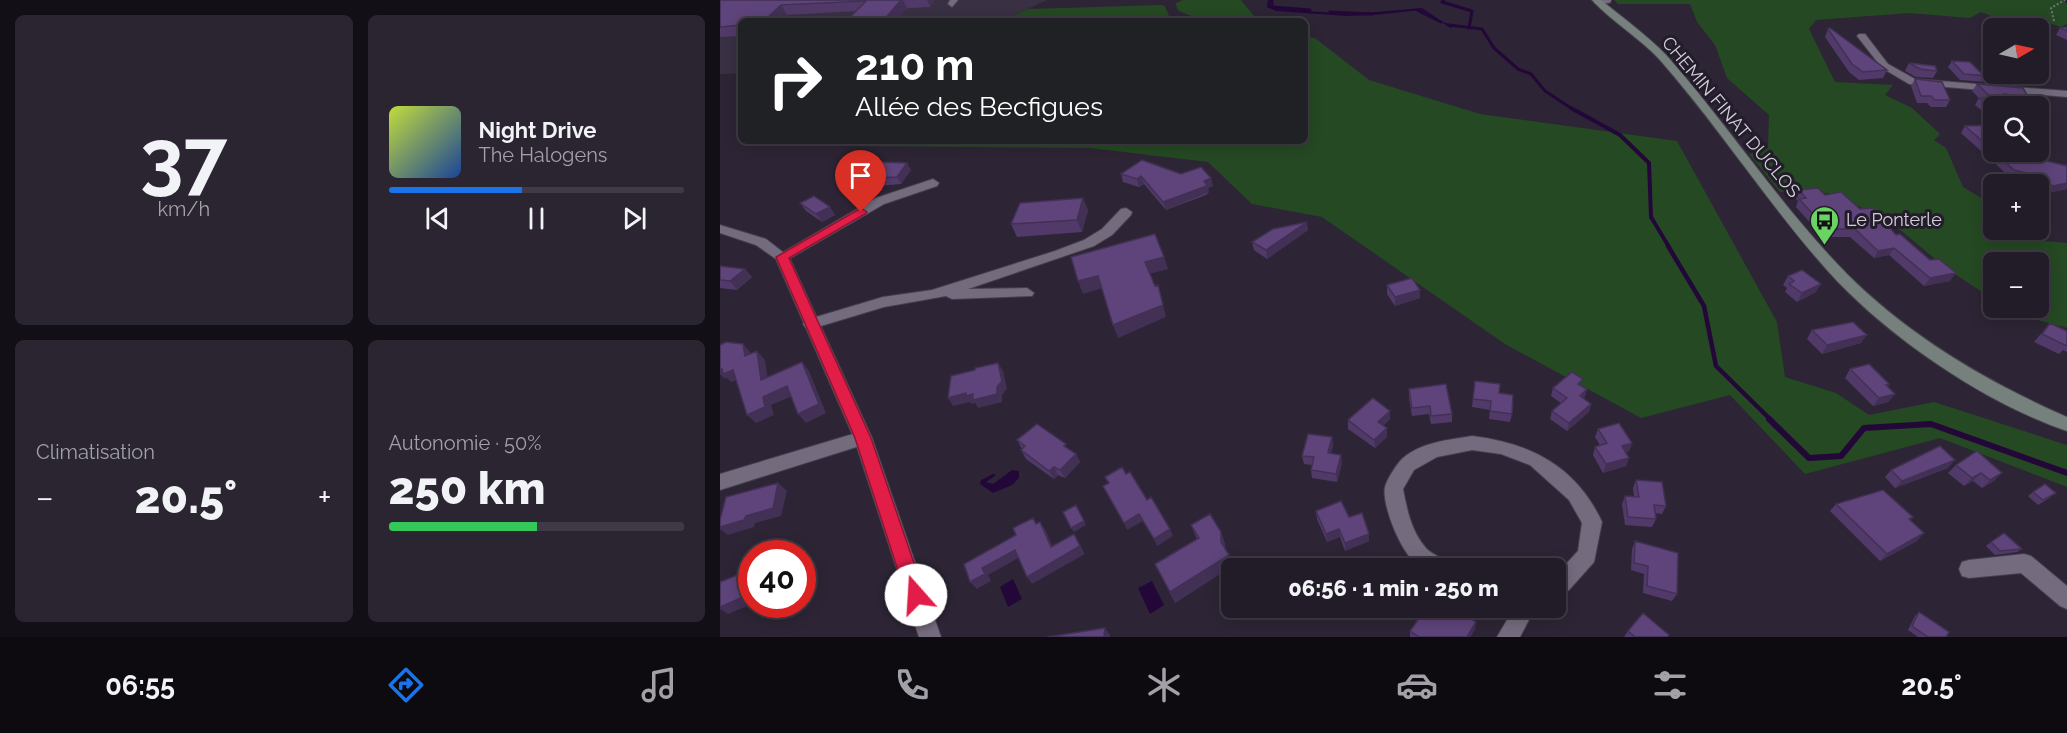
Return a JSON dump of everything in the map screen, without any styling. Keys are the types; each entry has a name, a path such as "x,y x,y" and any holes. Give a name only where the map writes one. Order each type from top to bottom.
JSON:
{"main road":[{"name":"CHEMIN FINAT DUCLOS","path":"1597,0 1661,56 1818,250 1852,287 1932,352 1982,384 2038,413 2067,424"}],"street":[{"path":"1862,36 1885,66 1913,82 2067,94"},
{"path":"782,257 880,201 933,183"},
{"path":"811,324 883,302 933,294 1060,254 1089,243 1107,232 1126,212"},
{"path":"720,229 760,242 782,257 863,438 930,637"},
{"path":"933,294 1027,293"},
{"path":"720,482 863,438"},
{"path":"1424,558 1419,555 1400,521 1394,488 1407,465 1433,450 1472,442 1502,447 1536,460 1576,494 1592,522 1587,555 1566,579"},
{"path":"1969,569 2024,563 2067,599"},
{"path":"1508,637 1519,618"}],"lane":[{"path":"1597,0 1608,0"}],"path":[{"path":"2054,21 2051,8 2066,0"}],"shaded area":[{"path":"720,0 1047,0 1008,18 738,18 738,73 720,74"},
{"path":"1268,0 1271,0 1270,6 1276,9 1352,14 1422,8 1441,21 1454,26 1451,28 1421,10 1346,16 1276,11 1267,7"},
{"path":"1012,470 1019,471 1019,478 1012,485 993,493 980,484 981,480 993,474 996,475 986,482 993,484"},
{"path":"1013,579 1022,599 1008,607 1000,587"},
{"path":"1152,581 1164,605 1150,614 1138,588"}],"green space":[{"path":"1183,0 1241,0 1256,18 1200,18 1177,9 1176,3"},
{"path":"1614,0 2063,0 2067,4 2067,24 2061,27 2049,23 2049,18 1997,18 1981,12 1970,18 1909,13 1816,20 1809,29 1835,82 1893,85 1885,95 1912,108 1940,134 1934,140 1946,148 1963,187 1983,199 1983,240 2067,243 2067,328 2031,318 2049,318 2049,252 1983,252 1983,292 1947,269 1886,218 1828,193 1780,192 1749,154 1768,148 1769,115 1727,78 1715,45 1697,22 1690,4 1618,4"},
{"path":"1161,5 1165,6 1170,18 1008,18 1028,9"},
{"path":"1308,37 1315,38 1369,80 1480,114 1677,141 1777,322 1785,377 1836,393 1869,415 1934,402 2067,445 2067,487 1940,438 1805,474 1730,395 1641,418 1505,344 1322,217 1252,204 1208,162 1090,148 843,146 845,144 1308,144"}],"building":[{"path":"720,0 901,0 886,18 849,18 866,1 781,5 767,18 738,18 738,25 720,27"},
{"path":"1830,28 1887,70 1863,72 1852,64 1828,29"},
{"path":"1952,61 1970,62 1983,72 1983,75 1964,74"},
{"path":"1909,63 1935,66 1937,71 1920,69"},
{"path":"1915,79 1942,82 1950,100 1935,100 1931,96 1921,96"},
{"path":"1977,84 2023,88 2027,96 2005,94 2008,96 1990,96"},
{"path":"1983,125 1983,142 1965,126"},
{"path":"1142,160 1181,174 1201,167 1211,178 1204,181 1207,185 1204,187 1163,202 1141,176 1137,179 1121,174"},
{"path":"855,161 907,163 897,177 873,178 875,176 840,175"},
{"path":"2005,162 2049,162 2067,166 2067,183 2053,186 2049,183 2049,174 2032,174 2014,170"},
{"path":"1818,188 1825,195 1841,192 1860,209 1873,208 1896,235 1900,234 1930,260 1939,259 1956,273 1930,278 1894,248 1878,251 1855,229 1827,229 1799,199 1806,198 1799,190"},
{"path":"814,196 830,207 816,214 800,203"},
{"path":"1083,198 1077,220 1011,224 1020,203"},
{"path":"1307,222 1266,250 1252,242 1273,229"},
{"path":"1155,234 1164,257 1145,262 1155,286 1158,285 1163,305 1113,325 1098,276 1078,281 1071,257"},
{"path":"720,266 745,269 730,281 720,280"},
{"path":"1802,270 1821,284 1802,293 1789,284 1794,281 1788,276"},
{"path":"1412,278 1420,290 1395,297 1387,285"},
{"path":"1853,322 1867,335 1827,345 1812,330"},
{"path":"2050,323 2067,331 2067,346 2042,334"},
{"path":"726,342 743,344 745,356 757,351 761,380 802,362 819,404 798,414 787,386 763,397 765,407 747,415 733,370 723,374 720,369 720,345"},
{"path":"998,363 1002,381 997,387 997,394 973,400 973,394 966,396 966,393 948,398 951,376"},
{"path":"1869,364 1889,384 1886,385 1895,394 1879,398 1850,369"},
{"path":"1572,372 1583,379 1578,384 1587,389 1580,396 1591,404 1569,423 1552,411 1567,398 1553,388"},
{"path":"1475,381 1500,384 1499,393 1513,395 1512,414 1490,411 1491,401 1473,399"},
{"path":"1446,384 1452,414 1431,416 1430,406 1412,408 1409,389"},
{"path":"1373,398 1390,411 1378,422 1387,428 1374,440 1348,420"},
{"path":"1619,423 1632,443 1622,446 1629,458 1606,464 1595,447 1607,443 1598,429"},
{"path":"1037,424 1066,444 1064,446 1076,454 1060,470 1054,467 1049,471 1021,450 1025,446 1017,440"},
{"path":"1308,434 1332,437 1328,453 1341,455 1336,474 1311,470 1314,457 1302,456"},
{"path":"1940,446 1955,460 1902,481 1891,470"},
{"path":"1977,451 2002,473 1990,480 1981,473 1972,478 1956,465"},
{"path":"1122,467 1126,474 1130,472 1147,500 1151,497 1170,529 1154,539 1139,514 1124,523 1103,486 1109,483 1105,477"},
{"path":"1636,480 1662,482 1666,506 1654,505 1656,519 1628,517 1625,496 1639,497"},
{"path":"778,483 773,508 720,527 726,497"},
{"path":"2045,484 2056,493 2043,500 2033,492"},
{"path":"1883,490 1913,517 1909,519 1924,533 1887,554 1836,504"},
{"path":"1341,501 1349,517 1362,513 1369,534 1345,543 1339,529 1326,534 1316,511"},
{"path":"1076,505 1084,521 1071,528 1063,512"},
{"path":"1210,514 1221,532 1221,542 1229,555 1170,592 1155,564 1199,538 1191,525"},
{"path":"1033,518 1036,524 1040,522 1051,547 1074,534 1080,546 1027,577 1015,550 982,568 985,574 970,582 964,564 1016,535 1013,528"},
{"path":"2004,533 2022,549 2000,551 1991,542"},
{"path":"1635,541 1678,553 1677,594 1647,586 1648,566 1634,563"},
{"path":"738,575 738,599 720,607 720,582"},
{"path":"1919,612 1949,632 1946,637 1928,637 1912,626"},
{"path":"1643,613 1669,635 1667,637 1635,637 1628,631"},
{"path":"1419,618 1470,618 1476,622 1467,637 1419,637 1410,631"},
{"path":"1105,628 1104,637 1047,637"}],"waterway":[{"path":"1272,0 1272,7 1310,10"},
{"path":"1444,0 1442,2 1472,11 1469,27"},
{"path":"1417,10 1441,22"},
{"path":"1330,12 1373,14"},
{"path":"1449,25 1469,27"},
{"path":"1469,27 1482,29 1494,48 1518,69 1531,74 1545,91 1574,110"},
{"path":"1571,108 1620,135 1649,163 1651,217 1669,247"},
{"path":"1668,246 1704,306 1716,366 1771,420"},
{"path":"1769,419 1809,458 1841,456 1864,428 1931,424 2067,473"}],"place":[{"name":"Le Ponterle","path":"1825,246"}],"route":[{"path":"861,212 782,257 863,438 916,595"}]}
